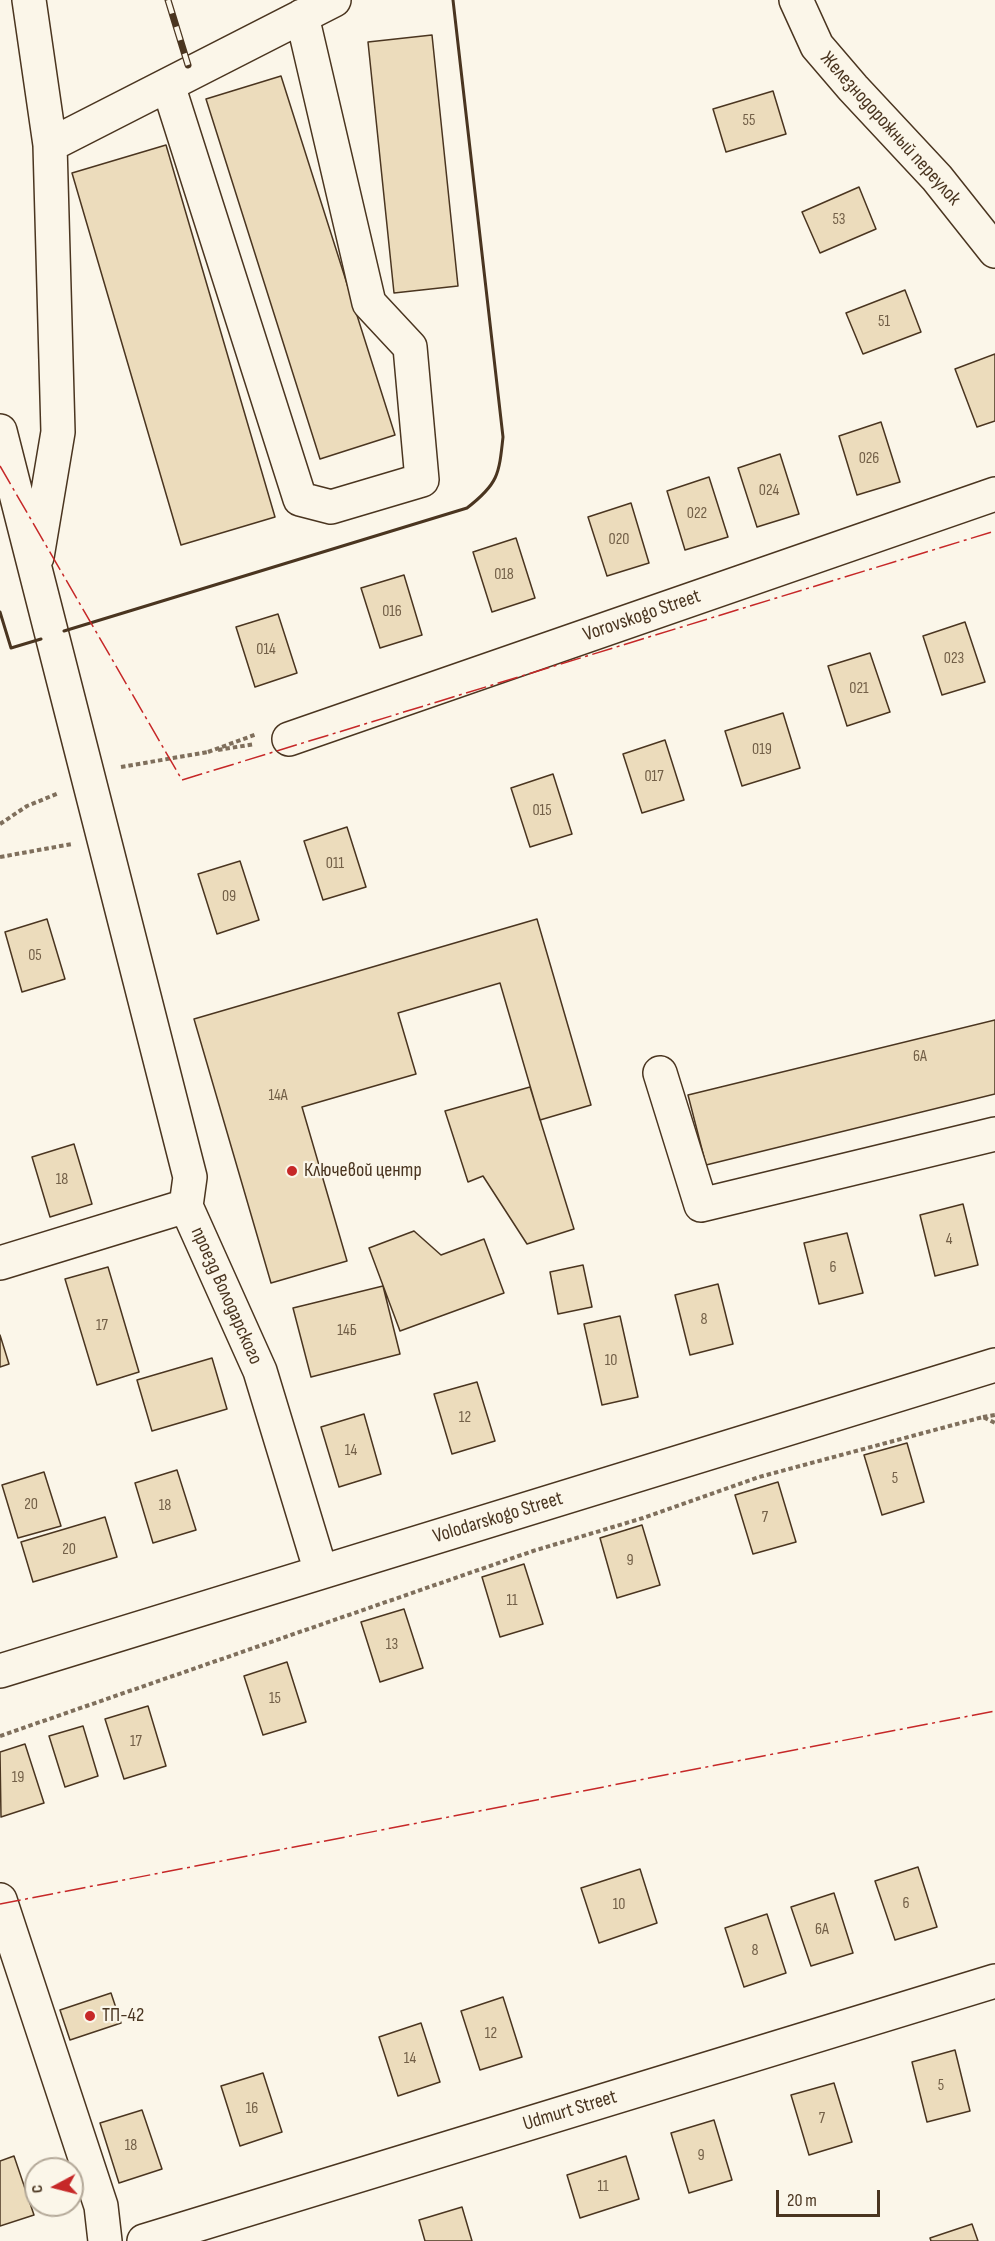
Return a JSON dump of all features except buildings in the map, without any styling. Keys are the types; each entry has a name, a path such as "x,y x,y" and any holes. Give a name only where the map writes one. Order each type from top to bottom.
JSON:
{"street":[{"path":"29,0 50,145 58,432 35,567"},
{"path":"50,145 334,0"},
{"name":"Железнодорожный переулок","path":"796,0 817,46 936,178 995,251"},
{"path":"168,85 300,499 331,507 423,480 410,347 369,303 302,16"},
{"path":"0,431 190,1178 186,1206"},
{"name":"Vorovskogo Street","path":"289,739 995,494"},
{"path":"660,1073 701,1205 995,1134"},
{"name":"проезд Володарского","path":"0,1263 186,1206 260,1371 321,1572"},
{"name":"Volodarskogo Street","path":"0,1671 995,1365"},
{"path":"3,1916 100,2206 105,2241"},
{"name":"Udmurt Street","path":"144,2241 995,1980"}],"path":[{"path":"0,824 27,806 124,765 289,739"},
{"path":"0,1736 533,1551 643,1518 759,1477 995,1415"},
{"path":"983,1418 995,1423"}],"railway":[{"path":"168,0 188,65"}],"wall":[{"path":"64,631 467,508 491,485 498,470 503,437 453,0"},
{"path":"0,612 11,648 41,639"}],"power":[{"path":"0,466 182,780 995,531"},
{"path":"0,1904 995,1711"}],"place":[{"name":"Ключевой центр","path":"292,1171"},
{"name":"ТП-42","path":"90,2016"}]}
